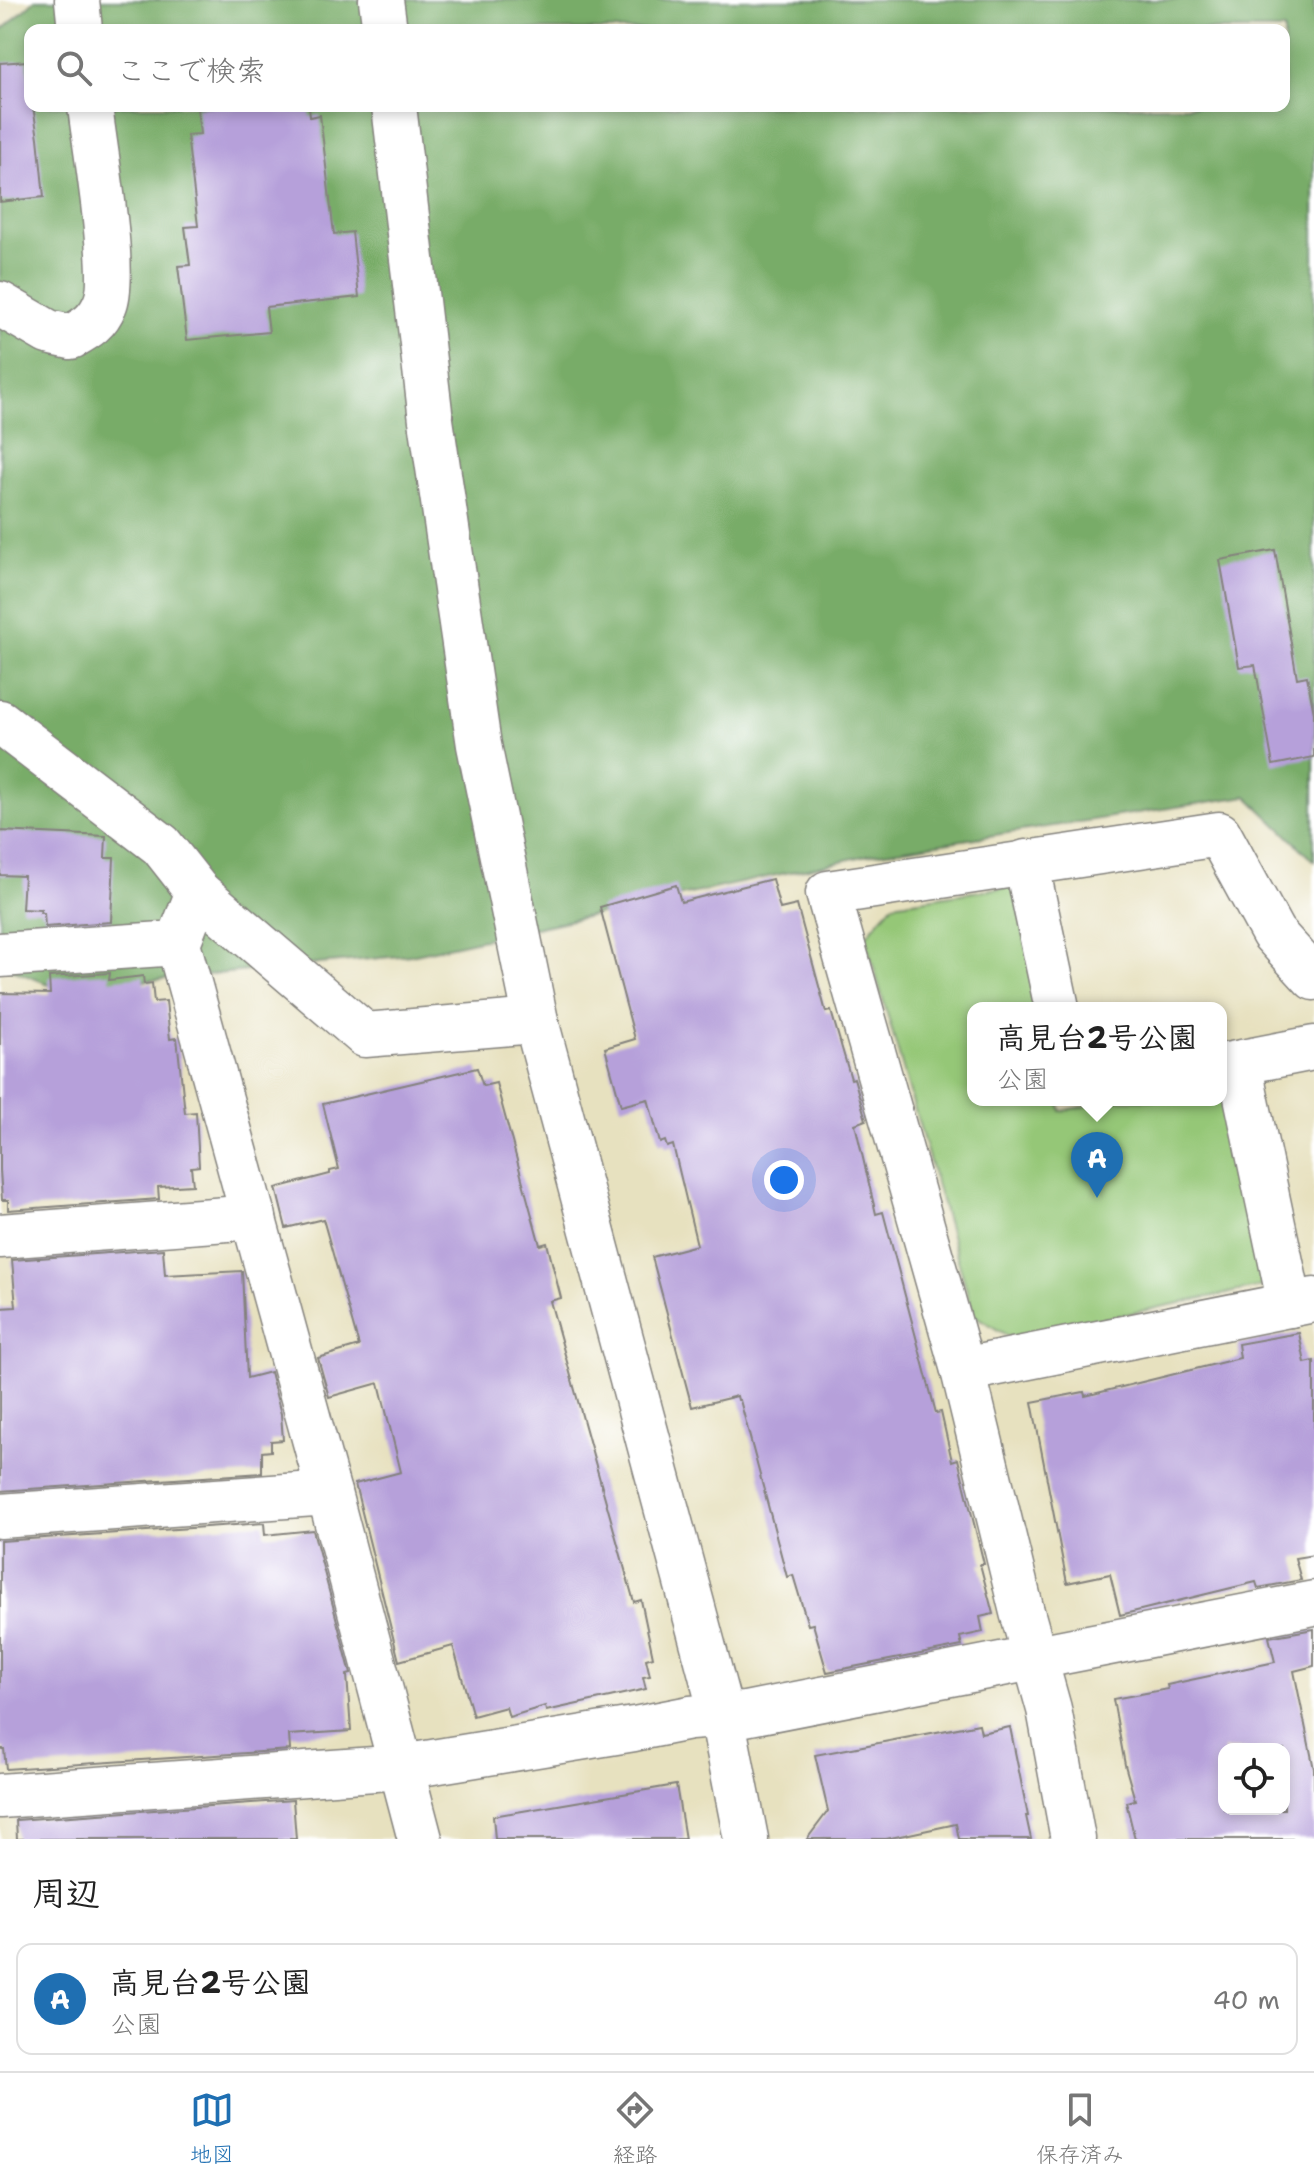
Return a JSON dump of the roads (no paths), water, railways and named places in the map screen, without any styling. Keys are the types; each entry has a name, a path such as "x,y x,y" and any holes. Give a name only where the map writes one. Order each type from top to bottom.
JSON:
{"street":[{"path":"77,0 79,24"},
{"path":"381,0 384,24"},
{"path":"0,304 48,332 71,337 95,323 107,301 110,272 91,112"},
{"path":"395,112 431,420 479,745 536,1021 722,1716 746,1839"},
{"path":"0,722 161,845 198,892 365,1035 536,1021"},
{"path":"1073,1839 1049,1709 963,1370 828,893 1219,834 1273,933 1314,978"},
{"path":"1026,862 1056,1002"},
{"path":"198,892 178,943 420,1839"},
{"path":"0,955 178,943"},
{"path":"963,1370 1302,1302 1230,1064 1314,1048"},
{"path":"0,1236 254,1217"},
{"path":"0,1516 329,1493"},
{"path":"0,1796 402,1767 690,1718 722,1716 1036,1659 1314,1603"}],"place":[{"name":"高見台2号公園","path":"1097,1198"}]}
